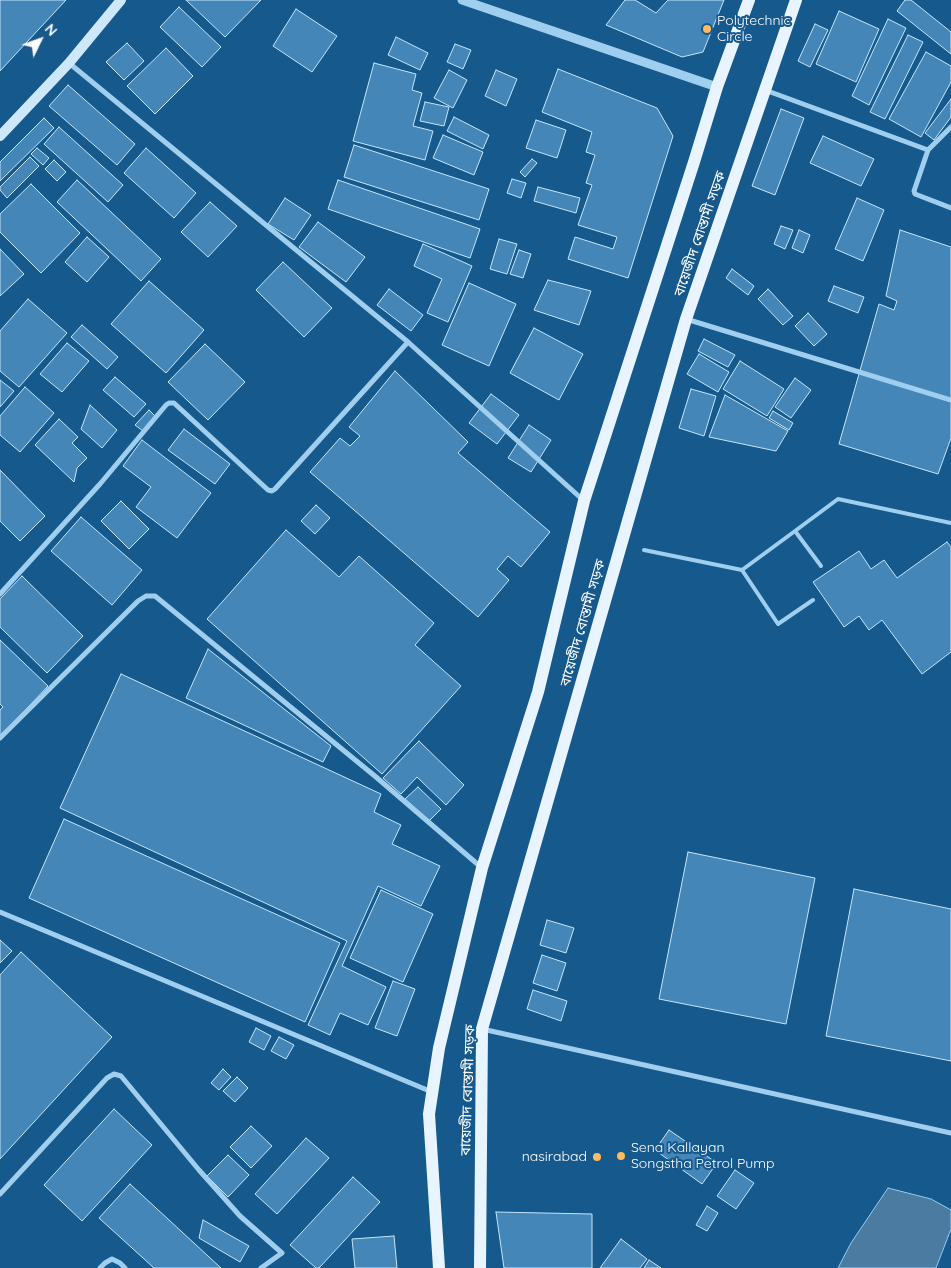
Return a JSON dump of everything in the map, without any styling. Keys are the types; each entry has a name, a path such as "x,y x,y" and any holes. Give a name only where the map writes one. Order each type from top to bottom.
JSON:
{"main road":[{"path":"0,136 69,63 121,0"},
{"name":"বায়েজীদ বোস্তামী সড়ক","path":"439,1268 429,1114 440,1048 482,868 538,692 584,501 717,87 749,0"},
{"name":"বায়েজীদ বোস্তামী সড়ক","path":"480,1268 482,1029 686,318 796,0"}],"street":[{"path":"462,0 717,87"},
{"path":"69,63 408,342 584,501"},
{"path":"765,90 928,150"},
{"path":"951,127 928,150 914,191 916,194 951,208"},
{"path":"686,318 951,400"},
{"path":"0,594 100,484 169,403 174,403 268,490 272,491 276,489 408,342"},
{"path":"0,738 138,601 146,596 155,596 376,777 482,868"},
{"path":"0,912 432,1092"},
{"path":"482,1029 951,1133"},
{"path":"0,1194 107,1078 114,1074 121,1076 240,1216 282,1253 261,1268"},
{"path":"100,1268 112,1260 120,1263 125,1268"}],"lane":[{"path":"742,570 838,499 951,523"},
{"path":"795,531 821,566"},
{"path":"644,550 742,570 778,624 814,600"}],"water":[{"path":"888,1188 931,1199 951,1210 951,1229 936,1268 838,1268 851,1243"}],"building":[{"path":"0,0 66,0 0,71"},
{"path":"186,0 261,0 225,37"},
{"path":"625,0 635,0 656,13 668,0 724,0 703,52 682,57 606,25"},
{"path":"905,0 911,0 951,32 951,54 897,11"},
{"path":"179,7 221,47 202,67 160,27"},
{"path":"296,9 337,36 312,72 273,46"},
{"path":"839,11 879,29 856,82 816,64"},
{"path":"888,19 906,28 869,105 852,96"},
{"path":"815,24 828,30 810,67 798,61"},
{"path":"908,35 923,42 885,119 870,112"},
{"path":"396,37 428,53 420,70 388,55"},
{"path":"127,43 144,61 124,80 106,62"},
{"path":"455,44 471,50 463,69 447,62"},
{"path":"166,48 193,76 155,114 127,86"},
{"path":"926,52 951,66 951,82 921,137 889,119"},
{"path":"374,63 416,74 412,90 422,93 413,126 433,131 425,160 353,141"},
{"path":"558,69 657,108 673,136 628,278 568,259 575,237 613,249 617,237 578,225 592,185 586,183 595,155 586,152 592,132 542,112"},
{"path":"449,70 467,80 453,108 434,98"},
{"path":"496,70 517,79 506,106 485,96"},
{"path":"68,85 135,144 117,165 49,106"},
{"path":"951,99 951,117 934,140 925,133"},
{"path":"425,102 449,107 444,126 420,121"},
{"path":"781,109 804,118 775,195 752,186"},
{"path":"454,117 489,135 483,149 447,131"},
{"path":"44,118 54,128 0,181 0,162"},
{"path":"536,120 566,130 557,158 526,148"},
{"path":"59,127 123,185 108,202 44,144"},
{"path":"443,135 483,152 474,175 433,158"},
{"path":"823,136 874,159 861,186 810,163"},
{"path":"354,145 489,189 479,220 344,177"},
{"path":"37,148 49,158 43,165 31,154"},
{"path":"146,148 196,193 174,218 124,173"},
{"path":"30,157 39,166 7,198 0,190 0,187"},
{"path":"532,159 537,163 525,177 520,172"},
{"path":"54,160 66,172 57,181 45,169"},
{"path":"512,179 526,183 521,198 507,193"},
{"path":"77,180 161,259 141,281 57,202"},
{"path":"338,180 480,229 470,258 328,209"},
{"path":"31,184 80,233 41,273 0,232 0,214"},
{"path":"538,187 580,198 576,213 534,201"},
{"path":"285,198 311,215 294,240 268,224"},
{"path":"857,198 884,210 863,261 835,249"},
{"path":"210,202 237,226 208,257 181,232"},
{"path":"318,222 365,257 346,282 299,247"},
{"path":"781,226 793,230 785,249 774,244"},
{"path":"799,230 810,235 803,253 792,248"},
{"path":"900,230 951,247 951,438 938,474 839,444 879,304 894,310 897,301 886,296"},
{"path":"87,237 109,257 87,282 65,262"},
{"path":"499,239 517,244 507,274 490,269"},
{"path":"423,244 472,266 448,322 427,313 442,279 414,266"},
{"path":"0,249 24,274 0,296"},
{"path":"519,250 531,254 523,278 510,274"},
{"path":"283,262 332,308 304,337 256,290"},
{"path":"732,269 754,286 748,295 726,278"},
{"path":"548,280 591,291 579,325 534,310"},
{"path":"149,281 204,330 166,373 111,324"},
{"path":"469,283 516,304 489,366 442,345"},
{"path":"834,286 864,297 858,313 828,301"},
{"path":"389,289 423,315 411,331 377,305"},
{"path":"768,289 793,316 783,325 758,299"},
{"path":"28,299 67,333 19,387 0,371 0,331"},
{"path":"808,313 827,334 814,346 795,326"},
{"path":"82,325 118,357 107,369 71,337"},
{"path":"534,328 583,354 559,400 510,373"},
{"path":"704,339 735,355 728,367 698,351"},
{"path":"67,343 89,361 62,392 40,374"},
{"path":"205,344 245,382 208,420 168,382"},
{"path":"699,354 729,372 718,392 687,374"},
{"path":"740,361 784,389 767,416 723,389"},
{"path":"395,371 468,442 458,453 550,532 521,567 508,556 497,569 509,580 478,617 310,472 340,438 350,446 360,436 349,427"},
{"path":"115,377 146,404 134,417 103,390"},
{"path":"795,378 811,390 791,418 775,407"},
{"path":"0,380 14,391 0,407"},
{"path":"25,387 54,413 20,452 0,435 0,416"},
{"path":"691,389 716,396 704,436 679,428"},
{"path":"491,394 519,415 497,444 469,423"},
{"path":"725,395 788,431 776,451 709,437"},
{"path":"90,405 117,430 102,448 81,429"},
{"path":"149,410 155,416 143,431 135,425"},
{"path":"773,411 793,423 789,430 769,418"},
{"path":"59,419 78,437 72,443 87,458 77,468 74,482 35,445"},
{"path":"529,425 551,440 531,472 508,458"},
{"path":"184,429 230,464 215,484 168,450"},
{"path":"142,440 211,493 177,538 136,507 151,487 123,466"},
{"path":"0,470 45,516 20,541 0,521"},
{"path":"121,501 149,529 129,549 101,521"},
{"path":"316,505 330,518 315,534 301,521"},
{"path":"81,517 142,570 112,605 51,551"},
{"path":"286,530 339,577 359,556 434,623 415,645 461,686 382,774 207,619"},
{"path":"947,542 951,547 951,652 922,674 882,620 869,630 859,616 844,627 813,582 859,551 871,569 884,560 897,578"},
{"path":"22,576 83,636 47,673 0,627 0,599"},
{"path":"0,640 48,686 0,737 0,710 3,707 0,704"},
{"path":"208,649 331,746 323,762 186,698"},
{"path":"121,674 381,794 374,812 401,825 392,844 440,866 421,906 378,886 342,966 386,987 368,1025 340,1013 330,1035 308,1025 347,941 60,808"},
{"path":"419,741 464,785 446,805 417,777 401,794 383,778"},
{"path":"418,787 441,809 429,821 405,799"},
{"path":"64,819 340,943 305,1022 29,898"},
{"path":"688,852 815,878 786,1024 659,999"},
{"path":"854,889 951,909 951,1061 826,1036"},
{"path":"381,890 433,914 403,982 350,958"},
{"path":"547,920 574,928 566,953 540,945"},
{"path":"0,940 12,951 0,963"},
{"path":"21,952 112,1037 0,1159 0,975"},
{"path":"542,955 566,963 557,991 533,983"},
{"path":"393,981 415,989 397,1036 375,1028"},
{"path":"533,990 567,1001 561,1021 527,1009"},
{"path":"256,1028 271,1036 264,1050 249,1042"},
{"path":"279,1037 294,1045 286,1059 271,1051"},
{"path":"223,1069 231,1077 219,1090 211,1083"},
{"path":"237,1077 248,1088 235,1102 223,1091"},
{"path":"114,1109 152,1145 82,1221 44,1185"},
{"path":"251,1126 272,1146 251,1168 230,1147"},
{"path":"669,1130 717,1163 702,1184 655,1150"},
{"path":"306,1138 329,1158 277,1214 255,1194"},
{"path":"228,1155 249,1175 228,1197 207,1176"},
{"path":"735,1170 754,1183 736,1209 717,1196"},
{"path":"353,1177 380,1202 319,1268 316,1268 290,1245"},
{"path":"130,1184 221,1268 154,1268 99,1218"},
{"path":"707,1206 718,1213 707,1231 696,1225"},
{"path":"496,1212 592,1214 592,1268 504,1268"},
{"path":"203,1220 249,1246 240,1262 199,1238"},
{"path":"394,1236 397,1268 355,1268 352,1239"},
{"path":"621,1239 647,1259 640,1268 600,1268"},
{"path":"649,1260 661,1268 644,1268"}],"place":[{"name":"Polytechnic Circle","path":"707,29"},
{"name":"Sena Kallayan Songstha Petrol Pump","path":"621,1156"},
{"name":"nasirabad","path":"597,1157"}]}
